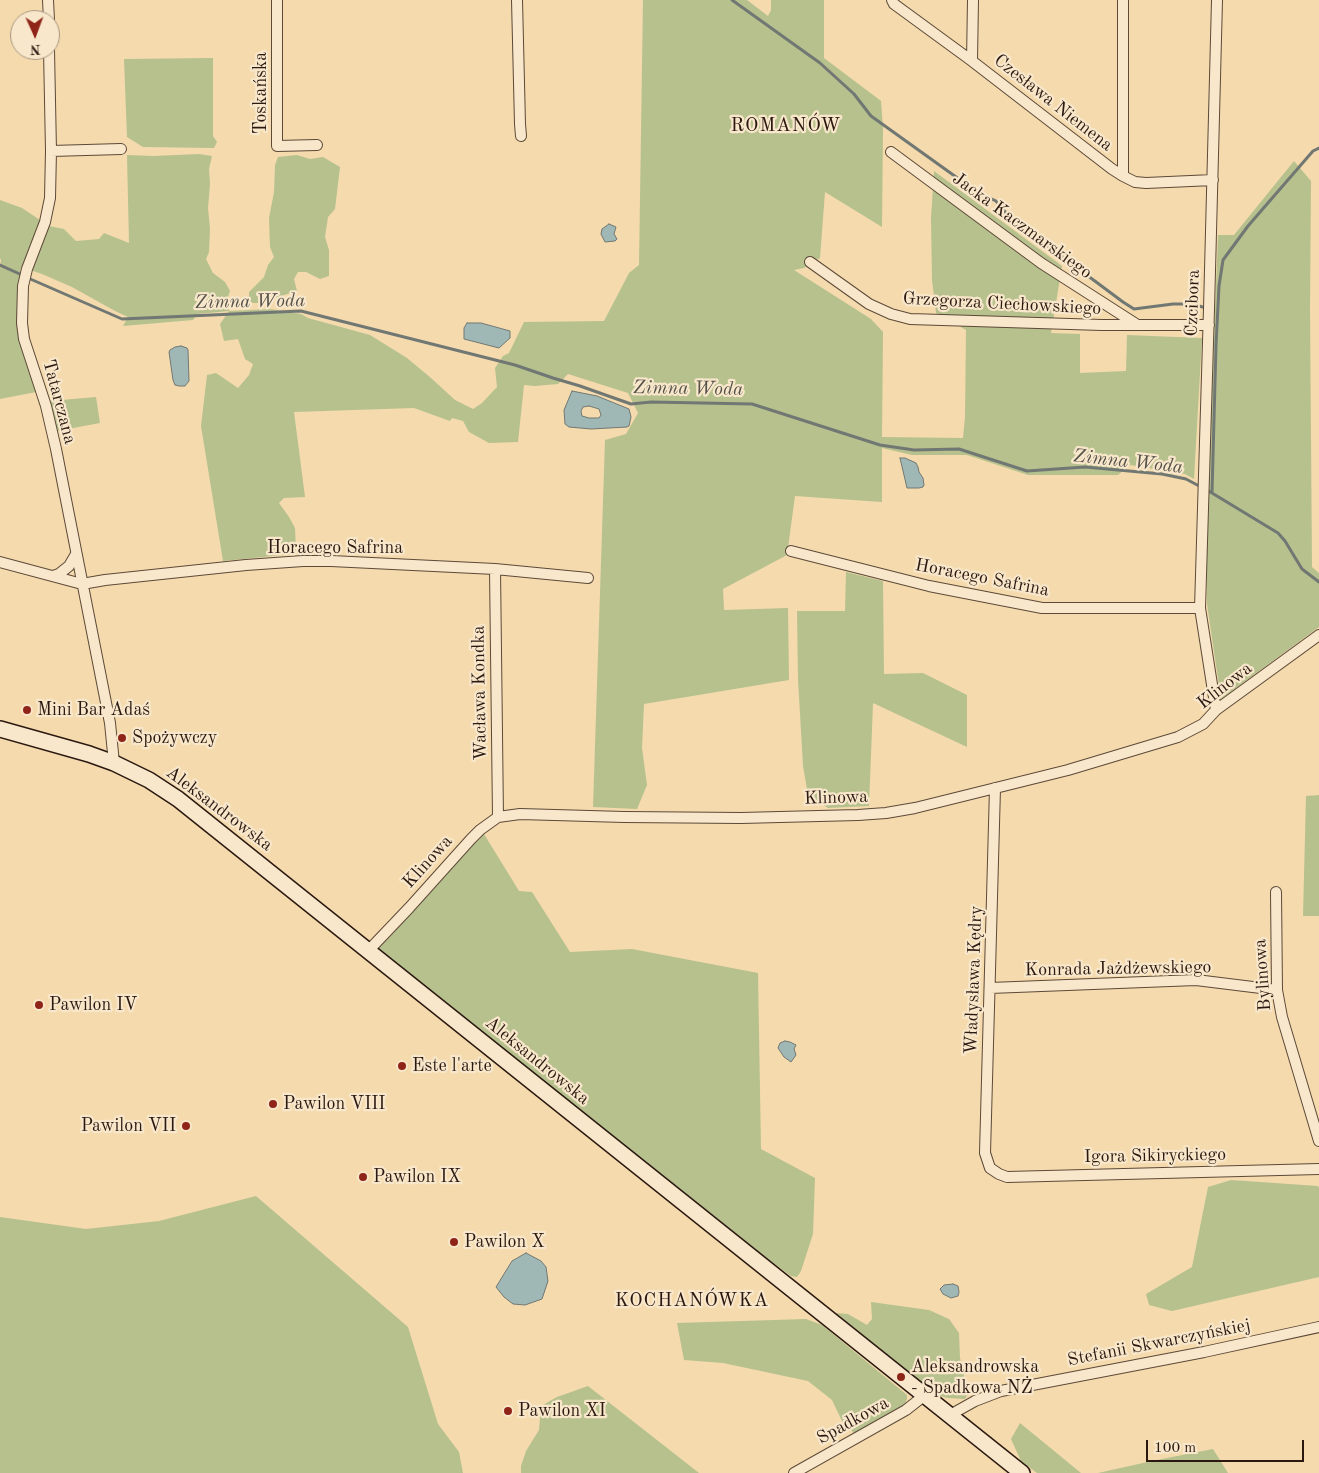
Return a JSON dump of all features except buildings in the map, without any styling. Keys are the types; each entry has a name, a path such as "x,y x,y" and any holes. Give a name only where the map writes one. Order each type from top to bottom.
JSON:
{"main road":[{"name":"Aleksandrowska","path":"0,729 114,763 149,780 181,801 1022,1473"}],"street":[{"name":"Toskańska","path":"276,0 277,146 317,145"},
{"path":"517,0 521,136"},
{"name":"Czesława Niemena","path":"892,0 894,4 1123,176 1135,182 1146,183 1213,180"},
{"path":"972,0 972,61"},
{"path":"1123,0 1123,176"},
{"name":"Czcibora","path":"1216,710 1200,608 1217,0"},
{"name":"Tatarczana","path":"49,60 50,198 48,211 23,286 22,323 24,339 49,420 110,723 114,763"},
{"path":"51,151 121,150"},
{"name":"Jacka Kaczmarskiego","path":"890,152 1041,263 1137,324"},
{"name":"Grzegorza Ciechowskiego","path":"810,262 869,304 891,314 910,319 1102,325 1209,325"},
{"name":"Horacego Safrina","path":"791,551 929,586 1042,608 1200,608"},
{"path":"53,576 69,566 76,554"},
{"name":"Horacego Safrina","path":"82,584 246,565 303,561 495,569 588,578"},
{"path":"0,562 82,584"},
{"name":"Wacława Kondka","path":"495,569 498,817"},
{"name":"Klinowa","path":"369,950 410,908 480,830 498,817 520,814 731,818 858,815 909,810 1068,770 1178,737 1203,724 1216,710 1319,635"},
{"name":"Władysława Kędry","path":"993,1171 985,1153 995,788"},
{"name":"Bylinowa","path":"1276,892 1277,990 1282,1017 1319,1141"},
{"name":"Konrada Jażdżewskiego","path":"990,988 1196,980 1277,990"},
{"name":"Igora Sikiryckiego","path":"993,1171 1007,1177 1319,1169"},
{"name":"Stefanii Skwarczyńskiej","path":"950,1415 975,1401 1001,1392 1319,1327"},
{"name":"Spadkowa","path":"794,1473 906,1410 925,1395"}],"green space":[{"path":"643,0 747,0 768,16 771,10 771,0 824,0 824,58 881,101 883,128 882,227 825,192 820,258 804,268 794,270 871,319 883,332 882,437 963,438 966,330 936,313 932,280 931,218 934,171 1062,266 1051,333 1080,334 1080,373 1126,371 1127,335 1202,338 1194,479 1185,474 1130,465 1118,475 1028,475 967,455 912,455 882,448 882,502 795,496 787,555 723,589 724,610 788,608 789,680 644,704 642,748 647,785 637,809 593,807 605,440 626,434 638,413 628,393 568,374 558,384 524,385 518,442 489,443 469,432 463,421 452,418 450,421 414,408 294,412 305,497 284,498 279,503 295,528 296,550 293,554 223,561 201,426 207,375 216,373 238,388 249,375 253,364 245,359 238,339 224,341 220,324 229,311 197,314 193,320 123,326 128,317 72,287 21,267 18,315 36,392 0,399 0,200 22,208 49,226 64,229 76,241 99,239 104,233 129,243 127,155 199,154 212,156 209,169 209,252 206,259 213,273 225,282 230,291 227,300 223,304 230,311 270,309 301,314 308,318 370,335 407,358 455,400 473,409 482,403 497,387 495,368 503,356 509,353 524,322 604,321 629,273 639,265"},
{"path":"213,58 213,136 217,142 214,148 143,147 127,137 124,59"},
{"path":"297,155 310,159 323,157 340,167 335,209 328,217 325,237 329,250 329,276 320,279 306,272 298,272 294,279 297,291 259,303 249,303 249,292 264,277 268,265 274,257 270,247 269,218 274,192 275,165 278,157"},
{"path":"1294,161 1311,181 1312,567 1319,573 1319,627 1221,699 1207,604 1207,517 1218,235 1234,235"},
{"path":"96,397 100,423 57,431 50,401"},
{"path":"846,572 883,581 884,674 923,673 967,695 967,747 873,703 869,806 828,808 808,795 803,766 798,679 797,611 845,611"},
{"path":"1319,795 1319,916 1303,916 1306,796"},
{"path":"484,834 519,891 532,892 570,952 632,949 758,973 761,1149 815,1178 813,1234 801,1271 797,1277 791,1276 706,1213 375,948 453,864"},
{"path":"1231,1180 1318,1186 1319,1277 1172,1311 1149,1305 1146,1294 1192,1267 1208,1187"},
{"path":"256,1196 408,1327 438,1424 459,1452 463,1473 0,1473 0,1217 86,1229 159,1221"},
{"path":"871,1302 929,1310 949,1319 959,1333 960,1358 968,1394 965,1399 936,1395 836,1313 848,1314 867,1325 872,1319"},
{"path":"806,1319 822,1325 907,1395 904,1406 856,1435 842,1421 832,1400 808,1381 723,1363 684,1360 677,1323"},
{"path":"588,1386 699,1473 521,1473 521,1466 526,1451 539,1430 541,1406 557,1397"},
{"path":"1020,1423 1081,1473 1037,1473 1021,1461 1011,1439"},
{"path":"1213,1449 1228,1473 1098,1473 1152,1461"}],"water":[{"path":"609,224 616,227 614,234 617,239 605,242 601,234 602,229"},
{"path":"467,323 481,323 510,331 510,338 499,348 464,339 464,328"},
{"path":"181,346 188,350 189,381 185,386 175,385 169,352 175,347"},
{"path":"572,391 597,396 629,409 631,417 627,427 591,429 569,427 565,424 564,410","holes":["589,406 599,409 601,415 599,418 582,416 581,411 583,407"]},
{"path":"900,458 916,463 923,478 923,487 907,488"},
{"path":"785,1041 796,1045 794,1049 796,1055 791,1062 784,1057 778,1048 780,1043"},
{"path":"526,1253 541,1261 546,1267 548,1281 542,1299 525,1305 513,1304 496,1287 512,1261"},
{"path":"953,1284 958,1286 958,1296 951,1298 943,1294 940,1289 944,1285"}],"waterway":[{"path":"732,0 820,63 854,94 871,116 977,192 996,201 1007,214 1025,229 1123,302 1134,309 1173,304 1192,304 1206,308"},
{"path":"1212,493 1216,345 1219,286 1223,260 1248,226 1313,151 1319,148"},
{"name":"Zimna Woda","path":"0,265 22,275"},
{"name":"Zimna Woda","path":"28,278 122,319 301,311 515,365 631,404 651,402 752,404 880,445 914,450 959,449 1027,471 1085,467 1162,474 1186,479 1201,487"},
{"name":"Zimna Woda","path":"1207,490 1278,533 1302,569 1319,582"}],"place":[{"name":"Mini Bar Adaś","path":"27,710"},
{"name":"Spożywczy","path":"122,738"},
{"name":"Pawilon IV","path":"39,1005"},
{"name":"Este l'arte","path":"402,1066"},
{"name":"Pawilon VIII","path":"273,1104"},
{"name":"Pawilon VII","path":"186,1126"},
{"name":"Pawilon IX","path":"363,1177"},
{"name":"Pawilon X","path":"454,1242"},
{"name":"Aleksandrowska - Spadkowa NŻ","path":"901,1377"},
{"name":"Pawilon XI","path":"508,1411"}],"district":[{"name":"ROMANÓW","path":"786,126"},
{"name":"KOCHANÓWKA","path":"692,1301"}]}
